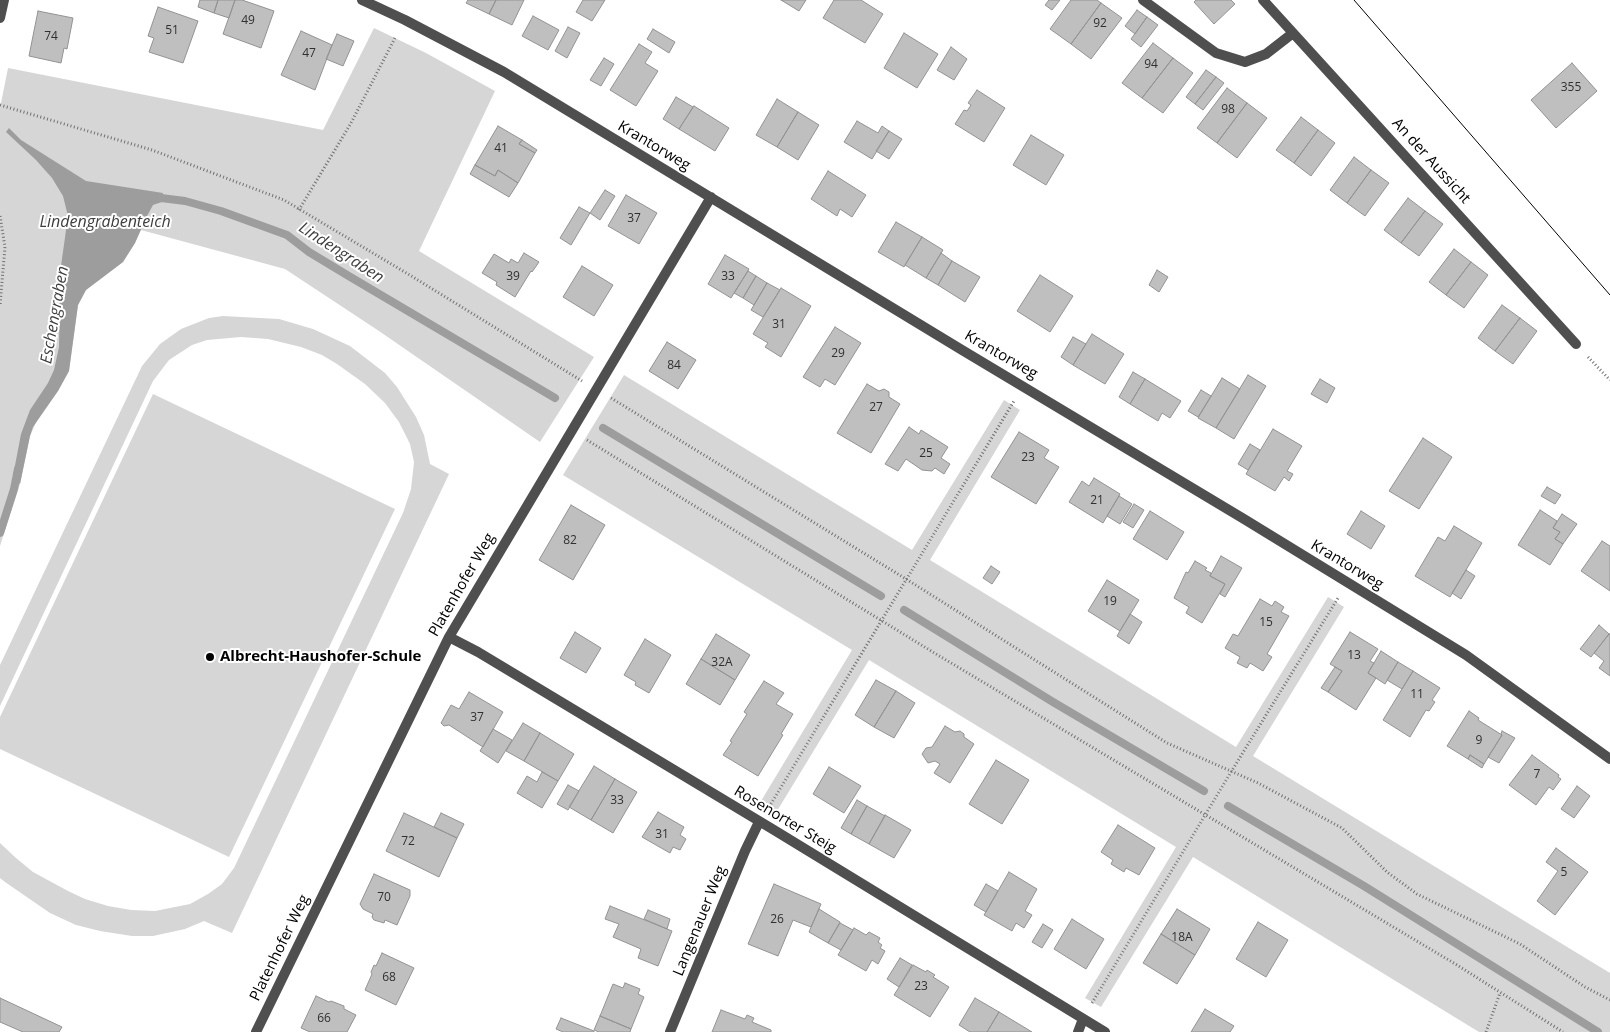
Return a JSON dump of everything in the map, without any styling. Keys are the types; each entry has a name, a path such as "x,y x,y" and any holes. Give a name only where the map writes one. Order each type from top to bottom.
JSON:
{"street":[{"path":"0,18 4,0"},
{"name":"Krantorweg","path":"362,0 405,20 504,72 1348,583 1466,655 1610,759"},
{"path":"1143,0 1216,53 1245,62 1266,54 1293,33"},
{"name":"An der Aussicht","path":"1263,0 1576,344"},
{"name":"Platenhofer Weg","path":"256,1032 449,637 711,197"},
{"name":"Rosenorter Steig","path":"449,637 478,652 1105,1032"},
{"name":"Langenauer Weg","path":"670,1032 745,851 760,822"},
{"path":"1078,1032 1083,1018"}],"path":[{"path":"299,210 351,123 405,20"},
{"path":"0,105 152,150 284,200 906,579 1167,743 1258,783 1342,828 1387,872 1417,894 1520,944 1585,987 1610,1000"},
{"path":"0,216 5,247 0,305"},
{"path":"1576,344 1610,380"},
{"path":"760,822 1023,386"},
{"path":"571,430 882,620 1457,965 1563,1032"},
{"path":"1083,1018 1205,814 1348,583"},
{"path":"1486,1032 1500,993"}],"shaded area":[{"path":"374,28 426,53 495,91 419,251 594,357 540,442 285,269 141,230 123,262 86,290 78,305 69,371 58,391 38,418 30,436 20,484 0,546 0,108 8,68 323,130"},
{"path":"223,316 279,319 313,329 350,346 385,373 397,387 416,417 424,435 430,464 449,474 232,933 204,921 185,929 153,936 132,936 100,931 76,925 50,913 0,878 0,843 33,872 85,899 108,906 131,910 155,911 190,904 222,884 234,868 403,513 411,489 414,462 410,444 399,422 385,403 365,384 337,364 322,355 301,347 268,339 241,337 207,340 192,345 169,360 153,381 0,706 0,665 142,366 160,344 181,329 209,318"},
{"path":"624,375 912,550 1004,400 1020,410 930,560 1236,747 1328,597 1344,607 1253,756 1610,973 1610,1032 1479,1032 1193,857 1101,1007 1085,998 1176,847 869,660 777,811 761,801 852,650 563,475"},
{"path":"153,394 395,509 229,857 0,749 0,717"}],"water":[{"name":"Lindengrabenteich","path":"9,128 21,140 86,181 163,193 162,202 153,205 135,243 123,262 86,290 78,305 69,371 58,391 33,427 20,484 13,476 21,434 30,410 48,383 54,370 59,347 60,273 68,216 63,196 52,178 6,132"}],"building":[{"path":"200,0 218,0 214,13 198,7"},
{"path":"218,0 235,0 229,18 214,13"},
{"path":"235,0 242,0 274,11 261,48 223,34"},
{"path":"468,0 496,0 489,14 466,3"},
{"path":"496,0 524,0 512,25 489,14"},
{"path":"583,0 605,0 592,21 576,12"},
{"path":"781,0 806,0 799,11"},
{"path":"834,0 861,0 883,14 865,43 823,18"},
{"path":"1049,0 1060,0 1052,10 1045,5"},
{"path":"1071,0 1097,0 1101,3 1071,44 1050,29"},
{"path":"1196,0 1231,0 1235,4 1214,24 1194,2"},
{"path":"1101,3 1122,18 1091,59 1071,44"},
{"path":"158,7 198,21 183,63 149,52 154,38 148,36"},
{"path":"1137,10 1147,17 1135,34 1125,26"},
{"path":"38,11 73,18 67,49 64,48 61,63 29,56"},
{"path":"533,16 559,30 548,50 522,36"},
{"path":"1147,17 1158,25 1141,47 1131,39"},
{"path":"568,27 580,33 567,58 555,51"},
{"path":"653,29 675,42 669,53 647,39"},
{"path":"301,31 332,45 315,90 281,75"},
{"path":"904,33 938,54 917,88 884,68"},
{"path":"337,34 354,41 343,66 326,59"},
{"path":"1153,43 1173,58 1142,98 1122,83"},
{"path":"639,44 652,52 645,63 658,71 636,106 610,90"},
{"path":"951,47 967,59 954,80 937,70"},
{"path":"604,58 614,64 601,86 590,80"},
{"path":"1173,58 1193,73 1163,113 1142,98"},
{"path":"1572,63 1597,91 1556,128 1531,100"},
{"path":"1206,70 1216,77 1195,104 1186,97"},
{"path":"1216,77 1224,83 1203,110 1195,104"},
{"path":"1227,88 1247,103 1217,143 1197,128"},
{"path":"977,90 1005,108 984,142 955,124 964,110 967,111 971,105 968,103"},
{"path":"676,97 693,107 679,129 663,119"},
{"path":"777,99 798,112 777,147 756,135"},
{"path":"1247,103 1267,118 1237,158 1217,143"},
{"path":"694,106 729,128 715,151 679,129"},
{"path":"798,112 819,125 798,160 777,147"},
{"path":"1301,117 1318,130 1294,163 1276,150"},
{"path":"857,121 878,133 882,126 889,131 872,159 844,142"},
{"path":"498,126 522,140 519,144 535,153 518,183 498,170 495,176 475,165"},
{"path":"1318,130 1335,143 1311,176 1294,163"},
{"path":"889,131 902,139 889,159 876,151"},
{"path":"1031,135 1064,155 1046,185 1013,165"},
{"path":"522,140 537,150 535,153 519,144"},
{"path":"1354,157 1371,170 1347,203 1330,190"},
{"path":"475,165 495,176 498,170 518,183 509,197 470,174"},
{"path":"1371,170 1389,183 1365,216 1347,203"},
{"path":"828,171 866,195 852,217 840,209 837,216 811,199"},
{"path":"605,190 615,196 600,220 590,213"},
{"path":"626,195 657,213 639,244 608,226"},
{"path":"1408,198 1425,211 1401,243 1384,230"},
{"path":"579,207 590,213 571,245 560,238"},
{"path":"1425,211 1443,224 1419,256 1401,243"},
{"path":"896,222 922,237 904,267 878,252"},
{"path":"922,237 943,250 926,278 905,265"},
{"path":"1454,249 1471,262 1446,295 1429,282"},
{"path":"524,253 539,262 531,271 515,297 496,285 497,282 482,273 494,254 509,263 511,259 518,263"},
{"path":"941,253 952,261 938,285 926,278"},
{"path":"725,255 749,269 731,298 708,284"},
{"path":"952,261 980,277 965,302 938,285"},
{"path":"1471,262 1488,275 1464,308 1446,295"},
{"path":"582,266 613,285 594,316 563,297"},
{"path":"1157,270 1168,277 1159,292 1149,285"},
{"path":"748,271 756,276 743,298 734,293"},
{"path":"1040,275 1073,296 1050,332 1017,311"},
{"path":"756,276 767,283 754,305 743,298"},
{"path":"767,283 780,290 763,317 751,310"},
{"path":"781,288 811,306 781,357 765,347 768,343 753,334"},
{"path":"1502,305 1520,318 1495,351 1478,338"},
{"path":"1520,318 1537,331 1513,364 1495,351"},
{"path":"835,327 861,343 835,385 825,379 820,387 803,377"},
{"path":"1092,334 1124,354 1105,384 1073,365"},
{"path":"1073,337 1086,344 1073,365 1061,357"},
{"path":"667,342 696,360 678,389 649,371"},
{"path":"1133,372 1145,379 1130,404 1119,397"},
{"path":"1248,375 1266,386 1234,439 1216,428"},
{"path":"1222,378 1240,389 1216,428 1198,418"},
{"path":"1145,379 1181,401 1170,418 1162,413 1158,421 1130,404"},
{"path":"1320,379 1335,388 1327,403 1311,394"},
{"path":"867,384 879,391 884,389 889,392 889,397 900,404 871,453 837,433"},
{"path":"1201,390 1211,396 1198,417 1188,411"},
{"path":"909,427 919,434 921,430 948,447 941,458 950,464 944,474 935,468 932,471 922,470 906,459 898,471 885,464"},
{"path":"1273,429 1302,446 1287,471 1293,474 1289,481 1284,477 1275,491 1246,474"},
{"path":"1019,432 1049,450 1044,458 1059,467 1036,504 991,477"},
{"path":"1423,438 1452,457 1419,509 1389,491"},
{"path":"1250,444 1260,450 1248,470 1238,464"},
{"path":"1094,478 1120,494 1103,523 1069,502 1082,481 1089,486"},
{"path":"1547,487 1561,495 1555,504 1541,496"},
{"path":"1119,496 1132,504 1120,524 1107,516"},
{"path":"1134,504 1144,510 1133,528 1123,522"},
{"path":"571,505 605,525 573,580 539,560"},
{"path":"1540,510 1557,521 1553,528 1560,532 1555,539 1563,544 1550,565 1518,545"},
{"path":"1150,511 1184,532 1167,560 1133,539"},
{"path":"1361,511 1385,526 1371,549 1347,534"},
{"path":"1562,514 1577,524 1563,544 1555,539 1560,532 1553,528"},
{"path":"1454,526 1482,543 1450,597 1415,576 1438,537 1445,541"},
{"path":"1602,541 1610,546 1610,591 1581,571"},
{"path":"1221,556 1242,568 1225,597 1220,594 1225,584 1210,576"},
{"path":"1195,561 1207,568 1205,570 1211,573 1210,576 1225,584 1202,623 1186,613 1189,607 1174,598 1186,572 1188,573"},
{"path":"991,566 1000,572 992,584 983,578"},
{"path":"1466,570 1475,576 1461,599 1452,593"},
{"path":"1107,580 1139,600 1120,631 1088,611"},
{"path":"1260,599 1272,606 1275,601 1284,607 1281,612 1289,616 1267,654 1272,657 1263,671 1250,663 1247,668 1237,663 1240,657 1225,648 1233,634 1238,636"},
{"path":"1130,614 1142,622 1129,644 1117,636"},
{"path":"1599,625 1609,634 1591,657 1580,649"},
{"path":"575,632 601,648 586,673 560,658"},
{"path":"1350,632 1378,649 1370,661 1374,663 1368,673 1376,678 1356,710 1328,692 1342,671 1330,664"},
{"path":"716,634 750,655 735,680 701,659"},
{"path":"1609,634 1610,676 1599,668 1604,661 1594,653"},
{"path":"645,639 671,655 649,693 635,685 636,682 624,675"},
{"path":"1381,651 1398,662 1385,684 1368,673"},
{"path":"701,659 735,680 720,705 686,684"},
{"path":"1398,662 1413,671 1402,689 1387,680"},
{"path":"1335,667 1342,671 1328,692 1321,688"},
{"path":"1413,671 1440,688 1432,700 1435,702 1429,711 1426,710 1410,737 1383,720"},
{"path":"876,680 896,691 874,727 855,715"},
{"path":"764,681 784,693 776,704 793,714 781,734 783,735 758,776 723,755 747,714 744,712"},
{"path":"896,691 915,703 894,738 874,727"},
{"path":"469,692 503,712 483,747 449,725 444,726 441,723 451,705 459,709"},
{"path":"1469,711 1479,718 1478,720 1502,735 1484,764 1470,755 1468,759 1447,746"},
{"path":"523,723 540,733 524,761 506,751"},
{"path":"945,726 955,732 960,731 964,734 964,737 974,744 950,783 934,773 940,764 935,761 928,763 922,754 926,748 932,747"},
{"path":"493,729 512,740 498,763 480,751"},
{"path":"1502,731 1515,738 1499,763 1488,757 1502,735"},
{"path":"540,733 574,754 558,781 524,761"},
{"path":"1470,755 1484,764 1482,768 1468,759"},
{"path":"1532,755 1559,775 1558,777 1561,779 1553,790 1549,787 1536,805 1509,785"},
{"path":"996,760 1029,780 1002,824 969,804"},
{"path":"594,766 615,779 591,820 569,807"},
{"path":"829,767 861,786 844,813 813,794"},
{"path":"542,772 558,781 542,808 517,793 527,776 537,782"},
{"path":"615,779 637,792 613,833 591,820"},
{"path":"568,785 579,791 568,810 557,804"},
{"path":"1577,786 1590,796 1574,818 1561,809"},
{"path":"857,800 867,806 851,834 841,828"},
{"path":"867,806 885,816 869,844 851,834"},
{"path":"658,812 684,827 680,835 686,839 680,850 673,847 670,853 642,837"},
{"path":"404,813 457,838 439,877 386,851"},
{"path":"441,813 464,824 457,838 434,827"},
{"path":"885,815 911,830 894,858 869,844"},
{"path":"1118,825 1155,848 1139,875 1126,868 1124,872 1111,864 1113,860 1101,852"},
{"path":"1556,848 1588,872 1555,915 1537,901 1558,871 1546,862"},
{"path":"1009,872 1037,889 1025,911 1032,915 1024,928 1016,923 1012,931 984,915"},
{"path":"374,874 410,890 410,896 397,925 385,920 384,923 374,920 373,914 363,909 360,904"},
{"path":"774,884 821,904 811,927 793,920 778,956 748,944"},
{"path":"986,884 998,891 986,912 974,905"},
{"path":"610,906 672,931 658,966 638,958 641,949 613,937 619,924 605,919"},
{"path":"819,909 840,922 828,943 809,932"},
{"path":"1177,909 1210,929 1195,955 1161,934"},
{"path":"648,910 670,919 667,929 644,919"},
{"path":"1072,919 1104,939 1086,969 1054,949"},
{"path":"1258,922 1288,940 1266,977 1236,959"},
{"path":"840,923 853,930 841,950 828,943"},
{"path":"1043,924 1053,930 1042,948 1032,942"},
{"path":"854,928 866,935 869,932 880,938 878,942 882,945 880,948 885,951 878,964 872,960 866,971 838,955"},
{"path":"1161,934 1195,955 1177,984 1143,963"},
{"path":"382,953 414,968 396,1005 365,990 374,965 376,966"},
{"path":"900,958 912,965 899,987 887,979"},
{"path":"913,965 926,972 927,970 935,975 933,977 949,987 930,1017 894,995"},
{"path":"625,983 640,989 638,994 644,997 631,1029 600,1016 613,984 623,988"},
{"path":"316,996 344,1006 344,1009 356,1015 347,1032 310,1032 301,1028"},
{"path":"0,998 62,1027 59,1032 23,1032 0,1022"},
{"path":"975,998 999,1012 987,1032 970,1032 959,1025"},
{"path":"1205,1009 1234,1026 1230,1032 1191,1032"},
{"path":"721,1010 745,1019 747,1015 754,1018 752,1022 771,1030 771,1032 712,1032"},
{"path":"999,1012 1032,1032 987,1032"},
{"path":"600,1016 631,1029 630,1032 599,1032 594,1030"},
{"path":"561,1018 594,1032 563,1032 556,1029"}],"waterway":[{"name":"Lindengraben","path":"153,197 185,201 221,211 287,235 309,252 555,398"},
{"path":"603,428 881,596"},
{"name":"Eschengraben","path":"0,533 14,489 18,469"},
{"path":"904,610 1053,702 1204,791"},
{"path":"1228,806 1364,886 1598,1032"}],"tram line":[{"path":"1354,0 1610,295"}],"place":[{"name":"Albrecht-Haushofer-Schule","path":"210,657"}]}
